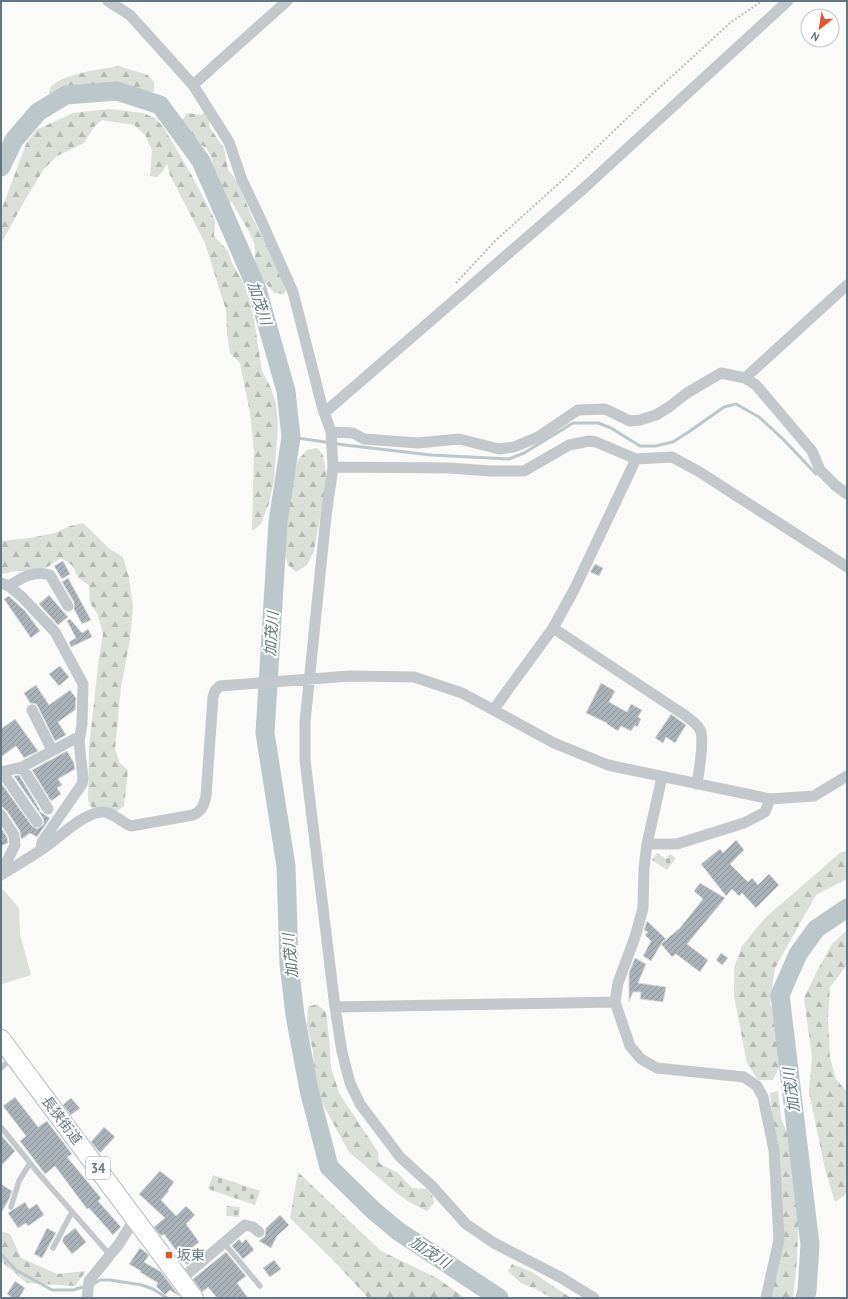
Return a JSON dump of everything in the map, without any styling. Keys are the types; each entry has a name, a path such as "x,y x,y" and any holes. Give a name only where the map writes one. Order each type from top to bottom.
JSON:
{"main road":[{"name":"長狭街道","path":"1,1039 8,1062 134,1218 194,1298"}],"street":[{"path":"108,1 130,15 193,84 229,142 242,180 293,292 331,435 333,468 325,524 309,679 305,722 305,760 335,1008 342,1052 350,1084 360,1104 400,1157 431,1185 466,1224 494,1243 560,1277 594,1298"},
{"path":"193,84 287,1"},
{"path":"324,413 583,189 788,1"},
{"path":"745,378 847,285"},
{"path":"331,435 353,434 364,439 418,443 460,438 499,449 514,447 538,437 578,410 605,409 630,421 640,420 656,415 687,393 720,374 745,378 756,385 812,451 820,470 835,485 847,494"},
{"path":"333,468 450,468 491,471 524,471 569,445 589,441 596,442 636,459 672,457 698,471 847,566"},
{"path":"494,709 553,628 574,590 636,459"},
{"path":"5,584 27,575 44,573 50,575 68,606"},
{"path":"5,584 22,597 55,632 83,684 79,742 83,778 82,784 42,842 41,850"},
{"path":"553,628 686,716 697,725 701,731 702,740 697,784"},
{"path":"1,874 41,850 92,814 104,812 115,817 124,824 131,826 193,815 199,812 204,805 206,796 213,697 215,691 220,686 350,676 414,677 462,693 554,742 608,766 770,799 814,796 847,776"},
{"path":"32,710 52,750"},
{"path":"37,822 3,771 22,767 80,736"},
{"path":"22,767 48,809"},
{"path":"662,777 647,844 644,868 643,908 635,937 618,983 615,1002 630,1046 641,1059 657,1068 744,1077 757,1086 763,1097 774,1150 779,1240 766,1298"},
{"path":"647,844 677,844 744,823 765,812 770,799"},
{"path":"1,815 14,834 15,845 1,874"},
{"path":"335,1008 615,1002"},
{"path":"87,1295 89,1281 119,1244 134,1218"},
{"path":"180,1280 245,1225 253,1227 259,1232"}],"lane":[{"path":"2,1132 110,1256"},
{"path":"11,1207 19,1181 30,1163"},
{"path":"53,1248 72,1212"},
{"path":"224,1243 260,1286"}],"path":[{"path":"453,287 495,241 566,178 646,100 730,23 762,1"}],"green space":[{"path":"119,66 148,75 154,82 154,91 147,96 120,89 107,88 66,91 61,96 50,98 49,92 52,86 59,81 80,73"},
{"path":"110,109 143,113 155,118 164,128 191,174 215,220 214,236 228,251 232,263 242,280 249,299 262,371 271,388 276,404 278,425 274,480 269,503 261,524 252,531 254,451 250,413 240,363 230,353 227,334 226,310 205,243 170,175 167,163 163,171 157,177 150,176 152,150 145,135 134,125 102,120 94,127 84,143 57,156 44,169 1,244 1,211 26,144 36,130 73,113"},
{"path":"205,112 210,128 224,148 228,170 237,181 252,217 283,277 286,290 284,294 274,293 257,274 255,268 254,243 232,202 226,203 211,156 206,148 188,136 182,127 182,120 187,113 201,115"},
{"path":"317,448 323,455 326,473 325,489 314,551 307,565 296,572 288,565 283,549 284,527 298,460 307,450"},
{"path":"83,523 110,549 123,557 129,577 133,607 130,640 121,687 115,749 120,763 128,770 124,806 116,812 93,810 88,800 89,747 103,633 97,613 90,603 89,585 78,578 73,566 61,558 40,572 17,571 1,574 1,541 30,538 55,533 70,526"},
{"path":"847,851 847,879 816,895 775,968 770,1003 781,1036 781,1063 773,1080 758,1080 747,1063 734,996 734,968 742,946 765,918 841,852"},
{"path":"657,853 666,859 670,854 676,858 667,870 652,860"},
{"path":"1,887 19,908 20,934 31,975 2,984"},
{"path":"847,930 847,965 830,987 828,1018 830,1058 836,1079 847,1092 847,1190 845,1195 835,1202 825,1169 809,1092 812,1057 804,998 832,944"},
{"path":"317,1004 326,1012 331,1067 339,1093 378,1152 379,1163 398,1173 412,1188 427,1189 433,1197 434,1203 427,1211 409,1202 393,1190 349,1152 320,1099 314,1073 313,1051 307,1026 308,1007"},
{"path":"778,1091 781,1118 793,1148 799,1200 797,1260 793,1298 770,1298 783,1239 770,1093"},
{"path":"298,1172 381,1251 437,1278 465,1298 368,1298 335,1262 290,1218"},
{"path":"213,1175 260,1191 255,1205 208,1189"},
{"path":"227,1206 240,1207 239,1217 226,1216"},
{"path":"1,1231 10,1234 21,1258 57,1274 86,1271 75,1286 27,1283 1,1261"},
{"path":"512,1264 532,1272 571,1298 551,1298 538,1290 521,1283 508,1271"}],"building":[{"path":"63,561 70,574 62,579 54,566"},
{"path":"595,564 603,568 599,576 590,572"},
{"path":"68,578 91,620 82,624 74,609 74,602 62,582"},
{"path":"49,595 68,617 58,625 39,604"},
{"path":"9,596 25,611 40,631 31,638 4,599"},
{"path":"70,619 82,633 88,629 92,637 71,647 69,642 76,638 67,621"},
{"path":"60,666 69,677 59,686 49,674"},
{"path":"601,683 615,691 609,702 627,712 631,704 642,710 638,717 641,719 637,727 635,725 631,731 621,726 618,731 607,723 586,713"},
{"path":"36,685 49,705 70,690 76,698 75,710 58,722 66,735 55,741 38,707 36,704 30,703 24,693"},
{"path":"671,714 686,725 675,743 666,737 663,743 655,738"},
{"path":"15,719 38,751 24,758 16,746 1,757 1,729"},
{"path":"67,751 74,763 75,769 58,779 62,785 57,788 61,794 51,801 32,770"},
{"path":"19,775 40,810 39,811 50,818 37,837 30,833 22,839 20,831 7,811 1,806 1,783 32,826 37,829 43,825 43,818 14,776"},
{"path":"1,828 7,837 8,843 1,846"},
{"path":"736,840 744,850 730,864 748,882 752,878 758,885 769,874 779,885 756,908 742,893 739,896 732,889 726,896 701,864 720,849 723,853"},
{"path":"700,883 725,898 687,944 708,960 700,972 676,954 672,957 661,944 680,928 703,899 694,891"},
{"path":"647,921 666,939 663,941 651,961 643,956 651,941 645,935 648,932 644,930"},
{"path":"721,953 728,958 722,965 716,960"},
{"path":"635,958 646,964 638,983 666,987 663,1002 640,999 641,992 633,992 629,1002 629,973"},
{"path":"15,1097 38,1127 47,1121 72,1154 67,1157 101,1198 98,1201 121,1227 113,1235 89,1208 87,1209 55,1166 45,1174 20,1141 26,1136 3,1106"},
{"path":"71,1098 80,1108 71,1115 63,1105"},
{"path":"104,1127 115,1137 100,1153 91,1142"},
{"path":"1,1135 15,1151 1,1166"},
{"path":"160,1171 174,1182 168,1190 169,1191 161,1200 176,1216 186,1206 195,1215 186,1224 199,1242 188,1251 194,1259 187,1265 164,1234 161,1236 154,1227 165,1218 139,1194"},
{"path":"1,1184 12,1191 1,1213"},
{"path":"25,1202 29,1209 37,1204 44,1215 28,1226 26,1223 18,1228 8,1213"},
{"path":"280,1215 289,1225 277,1236 271,1248 259,1241 265,1236 266,1228"},
{"path":"47,1228 56,1233 42,1258 34,1254"},
{"path":"75,1228 86,1242 72,1254 62,1241 64,1237"},
{"path":"239,1239 242,1243 246,1239 254,1250 243,1259 232,1246"},
{"path":"140,1248 149,1255 144,1262 161,1272 179,1296 170,1290 165,1295 156,1286 158,1283 129,1264"},
{"path":"226,1252 246,1276 237,1283 248,1298 217,1298 208,1287 202,1292 193,1279"},
{"path":"274,1260 281,1269 270,1277 263,1268"},
{"path":"15,1281 25,1288 19,1298 13,1298 7,1294"}],"waterway":[{"name":"加茂川","path":"1,167 14,140 38,112 66,95 117,91 160,105 201,161 257,289 286,391 291,437 278,522 265,733 286,866 289,964 295,1015 309,1090 329,1167 374,1211 398,1231 499,1298"},
{"path":"291,437 431,455 509,459 524,453 573,423 598,423 611,428 640,446 655,446 673,442 724,407 736,404 759,417 783,439 816,474"},
{"name":"加茂川","path":"805,1298 807,1291 810,1245 780,995 798,954 816,929 847,908"},
{"path":"1,1254 16,1270 52,1290 73,1290 86,1286"},
{"path":"92,1285 100,1280 142,1285 153,1289 167,1298"}],"place":[{"name":"坂東","path":"169,1255"}]}
